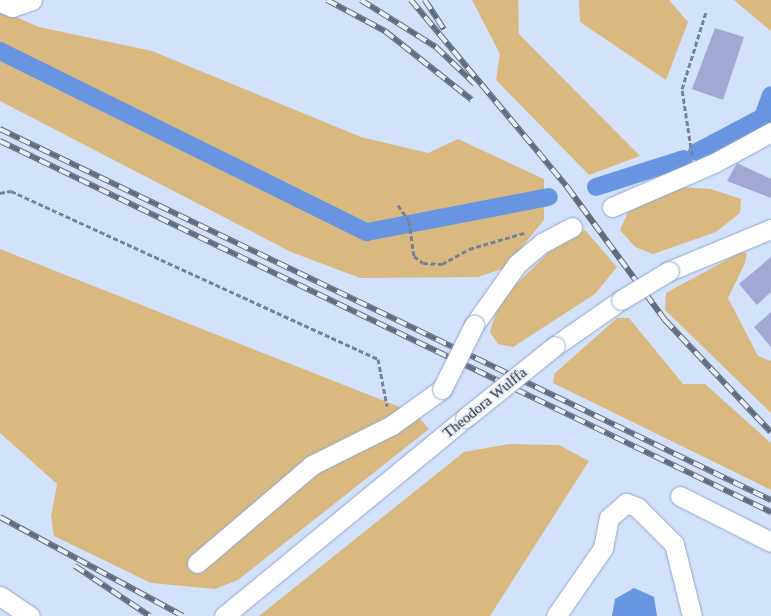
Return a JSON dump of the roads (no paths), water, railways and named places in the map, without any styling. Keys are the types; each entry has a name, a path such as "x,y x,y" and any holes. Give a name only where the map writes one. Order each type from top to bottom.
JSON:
{"street":[{"path":"0,2 12,7 32,0"},
{"path":"612,206 700,168 771,132"},
{"path":"197,563 312,465 418,409 442,389 474,325 500,283 554,237 572,227"},
{"name":"Theodora Wulffa","path":"227,613 555,346 621,300 669,271 771,230"},
{"path":"680,496 771,542"},
{"path":"556,616 603,548 609,518 626,503 636,507 674,544 692,616"},
{"path":"0,596 30,616"}],"water":[{"path":"634,588 654,597 657,616 612,616 615,599"}],"waterway":[{"path":"0,51 367,232 549,197"},
{"path":"697,152 763,117 771,95"},
{"path":"596,187 684,159"}],"railway":[{"path":"327,0 385,31 472,100"},
{"path":"361,0 436,47 475,84"},
{"path":"411,0 568,188 665,320 771,432"},
{"path":"425,0 444,29"},
{"path":"0,129 771,500"},
{"path":"0,141 771,512"},
{"path":"0,517 183,616"},
{"path":"75,566 150,616"}]}
